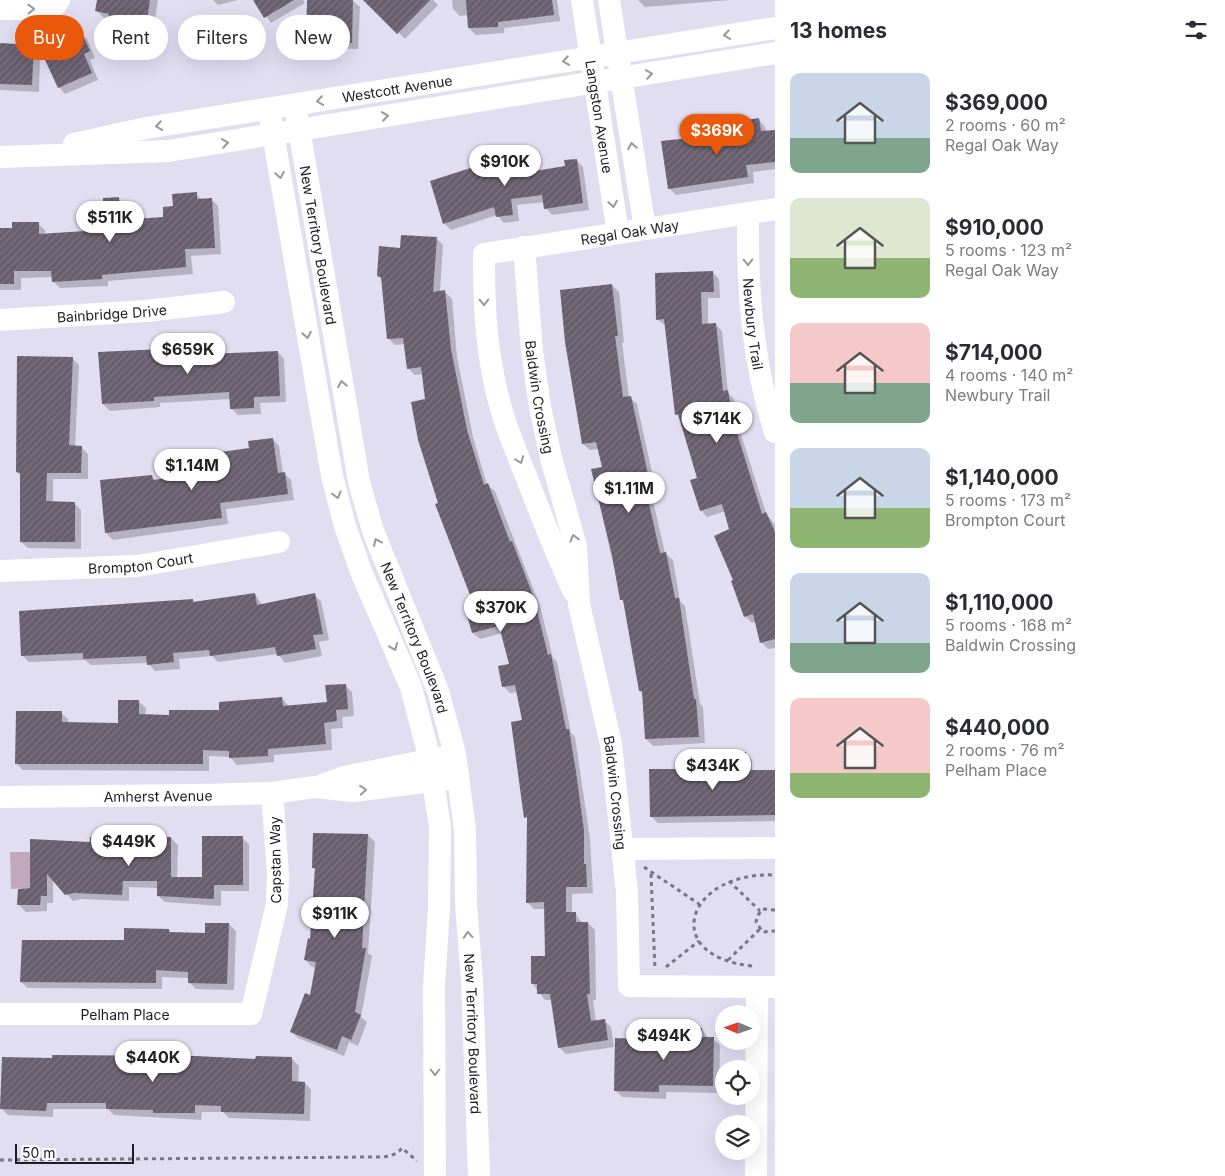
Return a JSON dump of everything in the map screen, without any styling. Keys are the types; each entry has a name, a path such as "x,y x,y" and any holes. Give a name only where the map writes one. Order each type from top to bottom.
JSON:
{"street":[{"path":"0,9 47,9 55,6 58,0"},
{"name":"Langston Avenue","path":"582,0 618,233"},
{"name":"Langston Avenue","path":"609,0 645,229"},
{"name":"Westcott Avenue","path":"10,156 146,128 775,28"},
{"name":"Westcott Avenue","path":"10,156 168,151 273,136 299,130 775,53"},
{"name":"New Territory Boulevard","path":"295,105 359,482 373,531 438,691 455,754 465,830 466,904 472,981 479,1176"},
{"name":"New Territory Boulevard","path":"268,110 332,476 345,526 362,574 411,687 432,770 440,827 439,909 434,986 434,1176"},
{"name":"Regal Oak Way","path":"484,254 775,209"},
{"name":"Newbury Trail","path":"748,213 750,306 758,362 775,432"},
{"name":"Baldwin Crossing","path":"524,248 532,351 540,407 551,458 576,546 579,604 611,744 624,849 628,986 762,980"},
{"name":"Baldwin Crossing","path":"484,254 484,304 488,342 494,380 504,420 554,550 579,604"},
{"name":"Bainbridge Drive","path":"0,320 146,311 224,302"},
{"name":"Brompton Court","path":"0,571 137,566 279,542"},
{"name":"Amherst Avenue","path":"432,770 455,754"},
{"name":"Amherst Avenue","path":"0,797 198,796 272,792 315,787 344,777 432,770 458,776"},
{"name":"Capstan Way","path":"251,1014 277,904 277,864 272,792"},
{"path":"624,849 775,848"},
{"path":"756,1176 762,980"},
{"name":"Pelham Place","path":"0,1014 251,1014"}],"path":[{"path":"624,849 651,874 699,904"},
{"path":"651,874 655,975 699,941"},
{"path":"762,980 706,948 699,941 693,922 699,904 714,889 729,881 775,874"},
{"path":"729,881 760,911"},
{"path":"775,910 767,908 760,911 756,922 760,929 766,933 775,931"},
{"path":"727,961 760,929"},
{"path":"0,1160 371,1157 388,1156 402,1148 434,1176"}],"shaded area":[{"path":"10,852 30,852 30,888 11,889"}],"building":[{"path":"97,0 150,0 148,15 109,15 95,11"},
{"path":"253,0 294,0 266,17 266,15 262,15"},
{"path":"307,0 353,0 352,43 350,43 350,15 307,15"},
{"path":"363,0 430,0 397,34"},
{"path":"466,0 552,0 554,15 498,22 498,27 468,28"},
{"path":"84,38 90,51 84,54"},
{"path":"0,43 15,44 15,60 33,60 32,85 0,84"},
{"path":"84,54 92,73 58,88 45,60 84,60"},
{"path":"759,118 761,131 775,130 775,162 746,165 748,177 668,189 661,141 747,132 746,120"},
{"path":"527,153 529,172 565,166 564,160 577,159 583,203 544,209 542,195 511,199 513,215 496,217 494,207 443,224 430,181 489,162 489,157"},
{"path":"197,192 197,199 212,198 215,248 185,249 186,267 102,275 102,279 52,282 51,271 14,271 14,284 0,284 0,228 12,228 12,222 39,222 39,234 85,231 84,223 104,222 103,198 119,197 120,220 163,217 163,207 173,206 172,194"},
{"path":"401,235 437,237 433,292 445,290 451,349 467,430 484,485 488,483 534,598 548,655 551,654 566,729 569,729 584,831 584,864 586,864 587,887 566,887 566,912 576,912 576,922 588,922 590,994 587,994 591,1021 605,1019 608,1040 558,1048 550,994 537,994 537,984 531,984 531,956 545,956 544,902 526,903 527,817 524,818 511,722 522,720 515,685 502,687 498,666 509,664 499,626 472,633 467,615 477,613 435,504 438,503 418,440 411,402 425,399 421,367 407,369 403,338 387,339 381,277 377,276 379,246 400,248"},
{"path":"713,271 714,292 701,292 702,324 716,323 723,391 728,390 733,420 762,514 766,512 775,532 775,639 760,643 753,614 744,617 731,581 733,580 714,536 729,529 722,504 700,511 690,480 697,478 678,414 675,415 664,319 656,320 655,273"},
{"path":"612,284 618,336 615,336 623,397 631,396 651,488 646,490 660,553 666,552 675,598 679,598 694,699 696,699 699,737 645,739 642,691 639,691 623,600 620,600 612,555 591,469 602,467 596,442 582,444 565,342 560,290"},
{"path":"207,347 207,354 278,351 280,396 254,397 254,408 230,409 229,392 154,397 154,401 102,404 98,352"},
{"path":"17,356 73,357 69,445 82,446 81,473 47,473 46,501 75,502 75,542 20,542 20,473 16,472"},
{"path":"273,438 278,473 285,472 288,494 220,503 222,518 105,533 100,480 152,475 153,480 224,470 221,452 249,448 248,441"},
{"path":"255,593 257,605 315,593 323,634 313,635 316,649 277,656 275,647 210,656 209,650 173,653 174,662 147,665 146,656 83,659 83,653 21,656 19,611 193,599 193,602"},
{"path":"346,684 348,709 336,710 337,721 324,723 326,744 268,749 268,756 229,758 229,751 203,750 203,764 15,764 16,711 62,711 62,722 118,723 118,700 139,700 139,714 169,715 169,710 219,710 219,702 282,697 283,706 327,702 325,685"},
{"path":"721,752 746,752 746,770 775,770 775,815 650,817 649,769 696,769 696,775 722,775"},
{"path":"313,833 368,834 362,948 366,948 355,1012 361,1015 351,1040 342,1036 337,1050 290,1032 305,993 310,995 316,962 304,960 308,938 310,939 315,868 312,868"},
{"path":"132,836 171,837 171,877 202,877 202,836 243,836 243,885 214,885 214,899 157,896 157,881 123,881 122,895 74,893 65,895 47,874 47,896 41,896 40,905 17,905 18,889 30,888 30,839 90,842 90,837 132,839"},
{"path":"205,923 229,923 227,984 188,983 188,972 156,970 156,983 20,982 22,940 124,940 124,928 169,929 169,932 205,933"},
{"path":"668,1028 702,1028 702,1037 714,1037 713,1086 659,1085 659,1092 614,1091 615,1038 668,1040"},
{"path":"52,1055 196,1056 255,1059 256,1056 292,1057 292,1081 305,1082 304,1114 221,1112 221,1106 195,1105 195,1113 153,1113 153,1110 106,1109 106,1103 47,1103 46,1111 0,1109 2,1057 52,1058"}]}
